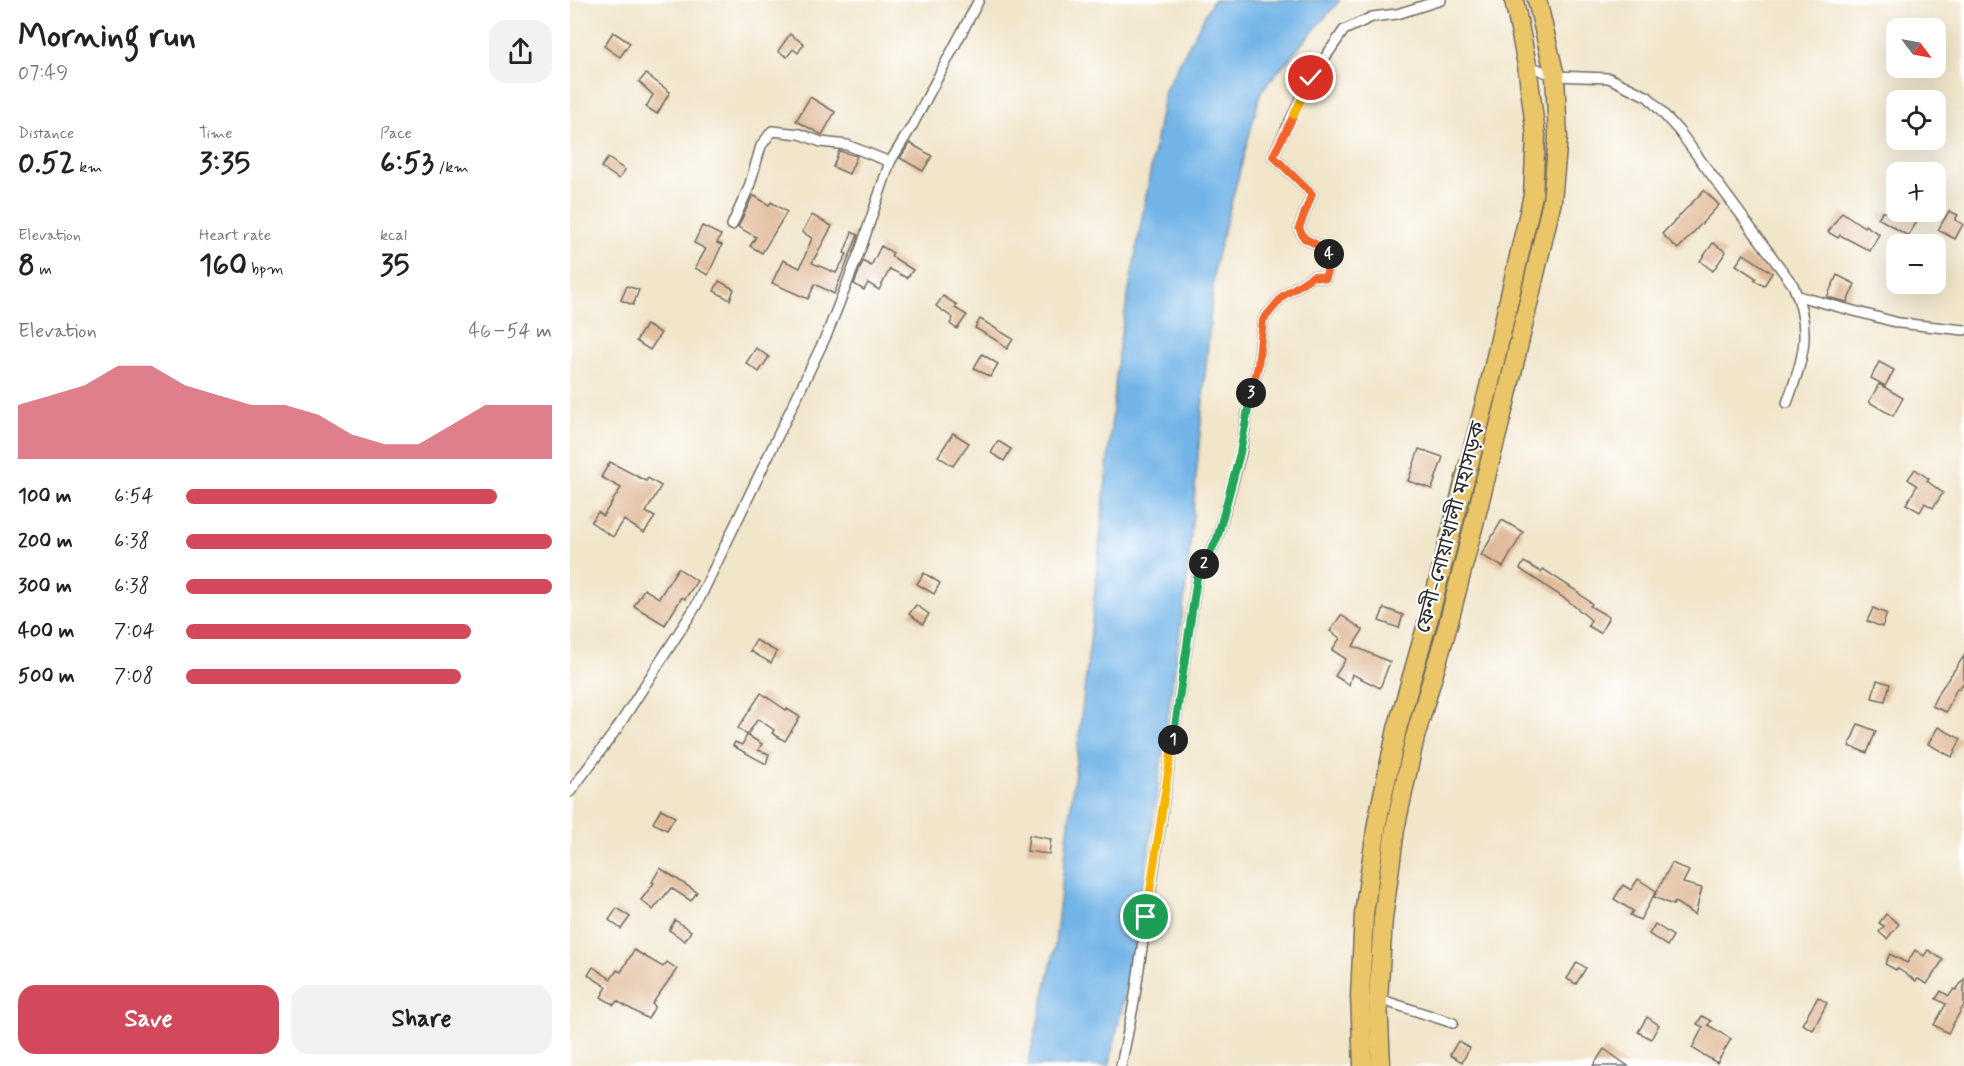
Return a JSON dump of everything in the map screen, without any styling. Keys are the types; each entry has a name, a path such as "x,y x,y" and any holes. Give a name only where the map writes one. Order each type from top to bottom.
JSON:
{"highway":[{"name":"ফেনী-নোয়াখালী মহাসড়ক","path":"1363,1066 1360,986 1364,914 1377,823 1397,729 1488,391 1533,195 1536,135 1527,65 1514,0"},
{"name":"ফেনী-নোয়াখালী মহাসড়ক","path":"1382,1066 1378,1000 1384,908 1395,829 1415,737 1448,625 1506,399 1552,201 1558,137 1555,76 1537,0"}],"street":[{"path":"570,792 616,730 696,606 827,334 861,248 890,162 980,0"},
{"path":"1121,1066 1134,1002 1197,578 1217,539 1240,453 1246,413 1258,366 1263,320 1283,296 1313,276 1326,278 1329,251 1304,238 1299,228 1312,194 1273,156 1311,78 1344,30 1372,17 1397,14 1441,0"},
{"path":"1527,65 1555,76 1609,78 1648,97 1679,131 1794,285 1803,313 1806,338 1798,372 1787,403"},
{"path":"732,225 749,187 761,146 772,131 800,134 821,142 847,145 890,162"},
{"path":"1798,296 1899,323 1964,330"},
{"path":"1360,986 1378,1000 1453,1023"}],"water":[{"path":"1213,0 1340,0 1261,91 1215,264 1187,580 1134,954 1109,1066 1028,1066 1054,952 1090,641 1119,346 1165,90"}],"building":[{"path":"613,32 630,43 620,57 604,46"},
{"path":"790,34 804,44 798,53 793,49 787,57 778,51"},
{"path":"646,74 670,92 657,114 646,107 653,95 639,82"},
{"path":"810,97 835,112 822,135 796,121"},
{"path":"910,143 932,156 923,171 900,158"},
{"path":"839,151 857,156 849,174 833,167"},
{"path":"608,158 625,170 619,179 601,167"},
{"path":"1704,190 1719,205 1678,249 1662,234"},
{"path":"753,195 787,212 762,253 750,246 756,237 738,227"},
{"path":"1949,211 1958,215 1955,220 1963,224 1955,239 1938,230 1943,222 1946,222"},
{"path":"1842,212 1879,234 1870,251 1840,235 1838,238 1828,232"},
{"path":"1882,212 1886,212 1886,222 1917,222 1909,234 1905,234 1878,218"},
{"path":"812,215 832,226 812,263 836,273 847,254 844,253 852,232 858,235 834,294 815,284 808,299 772,283 783,260 800,268 812,238 802,232"},
{"path":"702,226 721,235 717,243 722,245 708,275 695,268 706,249 694,243"},
{"path":"1713,243 1726,252 1713,271 1700,261"},
{"path":"881,246 893,253 891,256 913,270 907,278 890,269 879,290 868,283 864,290 854,284 863,261 871,266"},
{"path":"1744,254 1772,273 1764,286 1736,265"},
{"path":"1837,275 1855,284 1847,302 1827,297"},
{"path":"719,281 734,289 730,300 714,291"},
{"path":"627,286 639,290 633,305 621,300"},
{"path":"943,296 957,305 955,308 967,315 957,329 950,324 953,318 936,306"},
{"path":"980,319 1013,339 1007,349 975,328"},
{"path":"646,325 661,333 650,350 636,341"},
{"path":"756,348 769,357 759,372 746,363"},
{"path":"982,354 998,364 990,377 974,368"},
{"path":"1879,362 1894,370 1885,386 1871,378"},
{"path":"1879,384 1903,398 1893,416 1869,402"},
{"path":"953,433 969,443 953,466 938,456"},
{"path":"998,441 1011,449 1004,461 991,453"},
{"path":"1419,449 1443,457 1432,489 1408,481"},
{"path":"610,462 646,481 648,478 661,486 646,512 655,517 644,533 624,520 613,537 591,522 598,512 603,516 621,488 601,477"},
{"path":"1915,469 1943,493 1933,508 1925,503 1920,512 1906,504 1917,486 1908,479"},
{"path":"1502,520 1523,532 1503,567 1481,555"},
{"path":"1524,562 1541,572 1543,569 1575,590 1592,604 1590,606 1609,617 1600,633 1588,626 1591,620 1567,600 1520,569"},
{"path":"678,568 697,581 685,599 682,597 665,625 634,606 644,589 659,598"},
{"path":"924,573 940,583 934,594 917,584"},
{"path":"916,605 929,614 923,624 909,614"},
{"path":"1384,608 1403,615 1399,628 1379,621"},
{"path":"1873,608 1887,614 1882,627 1867,621"},
{"path":"1341,615 1363,630 1353,646 1390,662 1380,688 1352,674 1349,685 1335,676 1346,659 1332,650 1340,638 1330,631"},
{"path":"756,640 777,652 771,663 750,651"},
{"path":"1964,656 1964,682 1959,689 1957,688 1946,712 1932,706 1937,695"},
{"path":"1877,680 1890,684 1885,701 1872,698"},
{"path":"761,693 800,717 785,741 772,733 774,730 758,719 747,735 738,728"},
{"path":"1858,724 1876,731 1867,753 1849,746"},
{"path":"1938,727 1961,739 1952,757 1928,744"},
{"path":"747,735 762,744 758,750 769,754 766,764 733,746 735,742 742,745"},
{"path":"661,809 675,817 667,830 653,823"},
{"path":"1029,835 1051,839 1049,854 1027,851"},
{"path":"1672,863 1689,871 1683,883 1702,888 1695,915 1675,902 1673,905 1654,897"},
{"path":"660,868 697,892 691,901 671,888 653,910 641,900 654,883 652,882"},
{"path":"1638,879 1656,891 1640,920 1630,915 1633,911 1614,899 1623,885 1631,890"},
{"path":"617,908 630,917 621,929 609,920"},
{"path":"1886,914 1899,924 1887,939 1879,932 1884,926 1879,923"},
{"path":"675,920 691,931 685,941 669,930"},
{"path":"1655,924 1673,936 1667,946 1649,934"},
{"path":"634,950 663,967 667,962 677,969 652,1004 655,1006 648,1019 617,1001 614,1005 601,997 607,987 588,975 593,967 611,979 617,970 621,972"},
{"path":"1915,950 1924,956 1928,950 1943,960 1927,984 1918,979 1916,981 1897,968 1896,970 1885,964 1890,954 1907,963"},
{"path":"1577,962 1586,968 1576,984 1567,979"},
{"path":"1964,979 1964,1005 1948,1033 1934,1025 1946,1004 1936,999 1941,991 1949,996"},
{"path":"1818,997 1827,1003 1813,1030 1802,1024"},
{"path":"1702,1016 1711,1021 1708,1025 1731,1039 1717,1063 1692,1048 1703,1027 1697,1024"},
{"path":"1647,1017 1659,1025 1651,1039 1638,1032"},
{"path":"1458,1041 1470,1048 1462,1062 1450,1055"},
{"path":"1604,1049 1628,1066 1593,1066"}],"route":[{"path":"1146,917 1197,578 1217,539 1240,453 1246,413 1258,366 1263,320 1283,296 1313,276 1326,278 1329,251 1304,238 1299,228 1312,194 1273,156 1311,78"}]}
